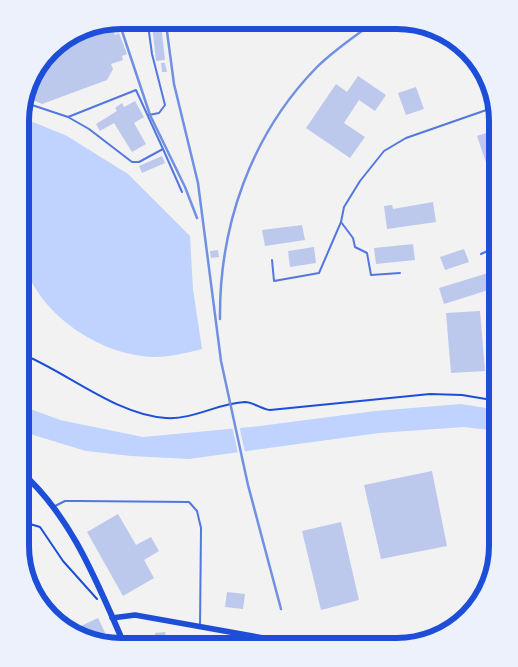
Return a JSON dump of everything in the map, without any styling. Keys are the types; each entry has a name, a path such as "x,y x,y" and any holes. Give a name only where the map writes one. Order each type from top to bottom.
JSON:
{"main road":[{"path":"29,479 54,507 76,542 121,638"},
{"path":"112,618 135,615 266,638"}],"lane":[{"path":"148,116 159,112 165,105 152,54 149,29"},
{"path":"68,117 136,90 182,192"},
{"path":"31,105 68,117 89,129 132,162 139,162 162,149"},
{"path":"272,260 274,281 319,273 341,222 344,207 360,181 384,151 394,143 488,109"},
{"path":"341,222 353,238 355,247 367,253 371,275 400,273"},
{"path":"481,254 489,250"},
{"path":"54,507 65,501 189,502 198,511 200,528 200,626"},
{"path":"245,634 246,638"}],"path":[{"path":"29,358 127,407 166,418 192,416 218,407 245,402 270,410 430,394 462,395 489,400"},
{"path":"29,524 40,527 63,561 94,598 104,601"}],"water":[{"path":"29,120 67,136 128,174 190,236 193,289 202,349 157,357 122,352 101,344 63,320 34,287 29,276"},
{"path":"461,404 489,409 489,430 464,427 379,433 189,459 131,456 86,451 29,434 29,408 60,420 143,437 260,426 375,411"}],"pier":[{"path":"239,425 245,453 238,454 232,426"}],"building":[{"path":"152,29 162,29 165,60 156,61"},
{"path":"113,30 115,35 119,33 127,54 122,56 123,60 111,64 113,69 107,80 42,104 32,99 34,91 41,75 60,52 75,41 97,32"},
{"path":"161,63 165,63 167,72 162,72"},
{"path":"358,76 386,95 375,111 359,100 344,123 365,137 350,158 306,128 336,84 347,92"},
{"path":"416,87 424,109 406,115 398,93"},
{"path":"135,101 144,117 134,123 146,144 132,152 114,123 100,131 96,124 117,111 115,108 122,103 124,107"},
{"path":"489,132 489,171 477,136"},
{"path":"162,156 165,163 142,173 139,166"},
{"path":"433,202 436,222 387,229 384,206 392,205 393,209"},
{"path":"302,225 305,240 265,246 262,230"},
{"path":"413,244 415,260 376,264 374,248"},
{"path":"314,247 316,263 290,267 288,251"},
{"path":"464,249 469,262 445,270 440,257"},
{"path":"218,250 219,257 211,258 210,251"},
{"path":"489,273 489,290 444,304 439,288"},
{"path":"480,311 485,371 451,373 446,313"},
{"path":"432,471 447,546 381,559 364,485"},
{"path":"118,514 136,545 151,537 159,551 144,560 154,578 123,596 87,532"},
{"path":"341,522 359,600 321,610 302,531"},
{"path":"227,592 245,594 243,609 225,607"},
{"path":"98,618 107,637 83,630 81,626"},
{"path":"165,632 166,638 155,638 155,633"}],"railway":[{"path":"121,29 150,115 185,187 197,218"},
{"path":"167,29 174,84 198,183 221,361 248,485 281,609"},
{"path":"220,319 221,284 225,250 243,184 257,152 273,122 293,94 323,61 365,29"}]}
